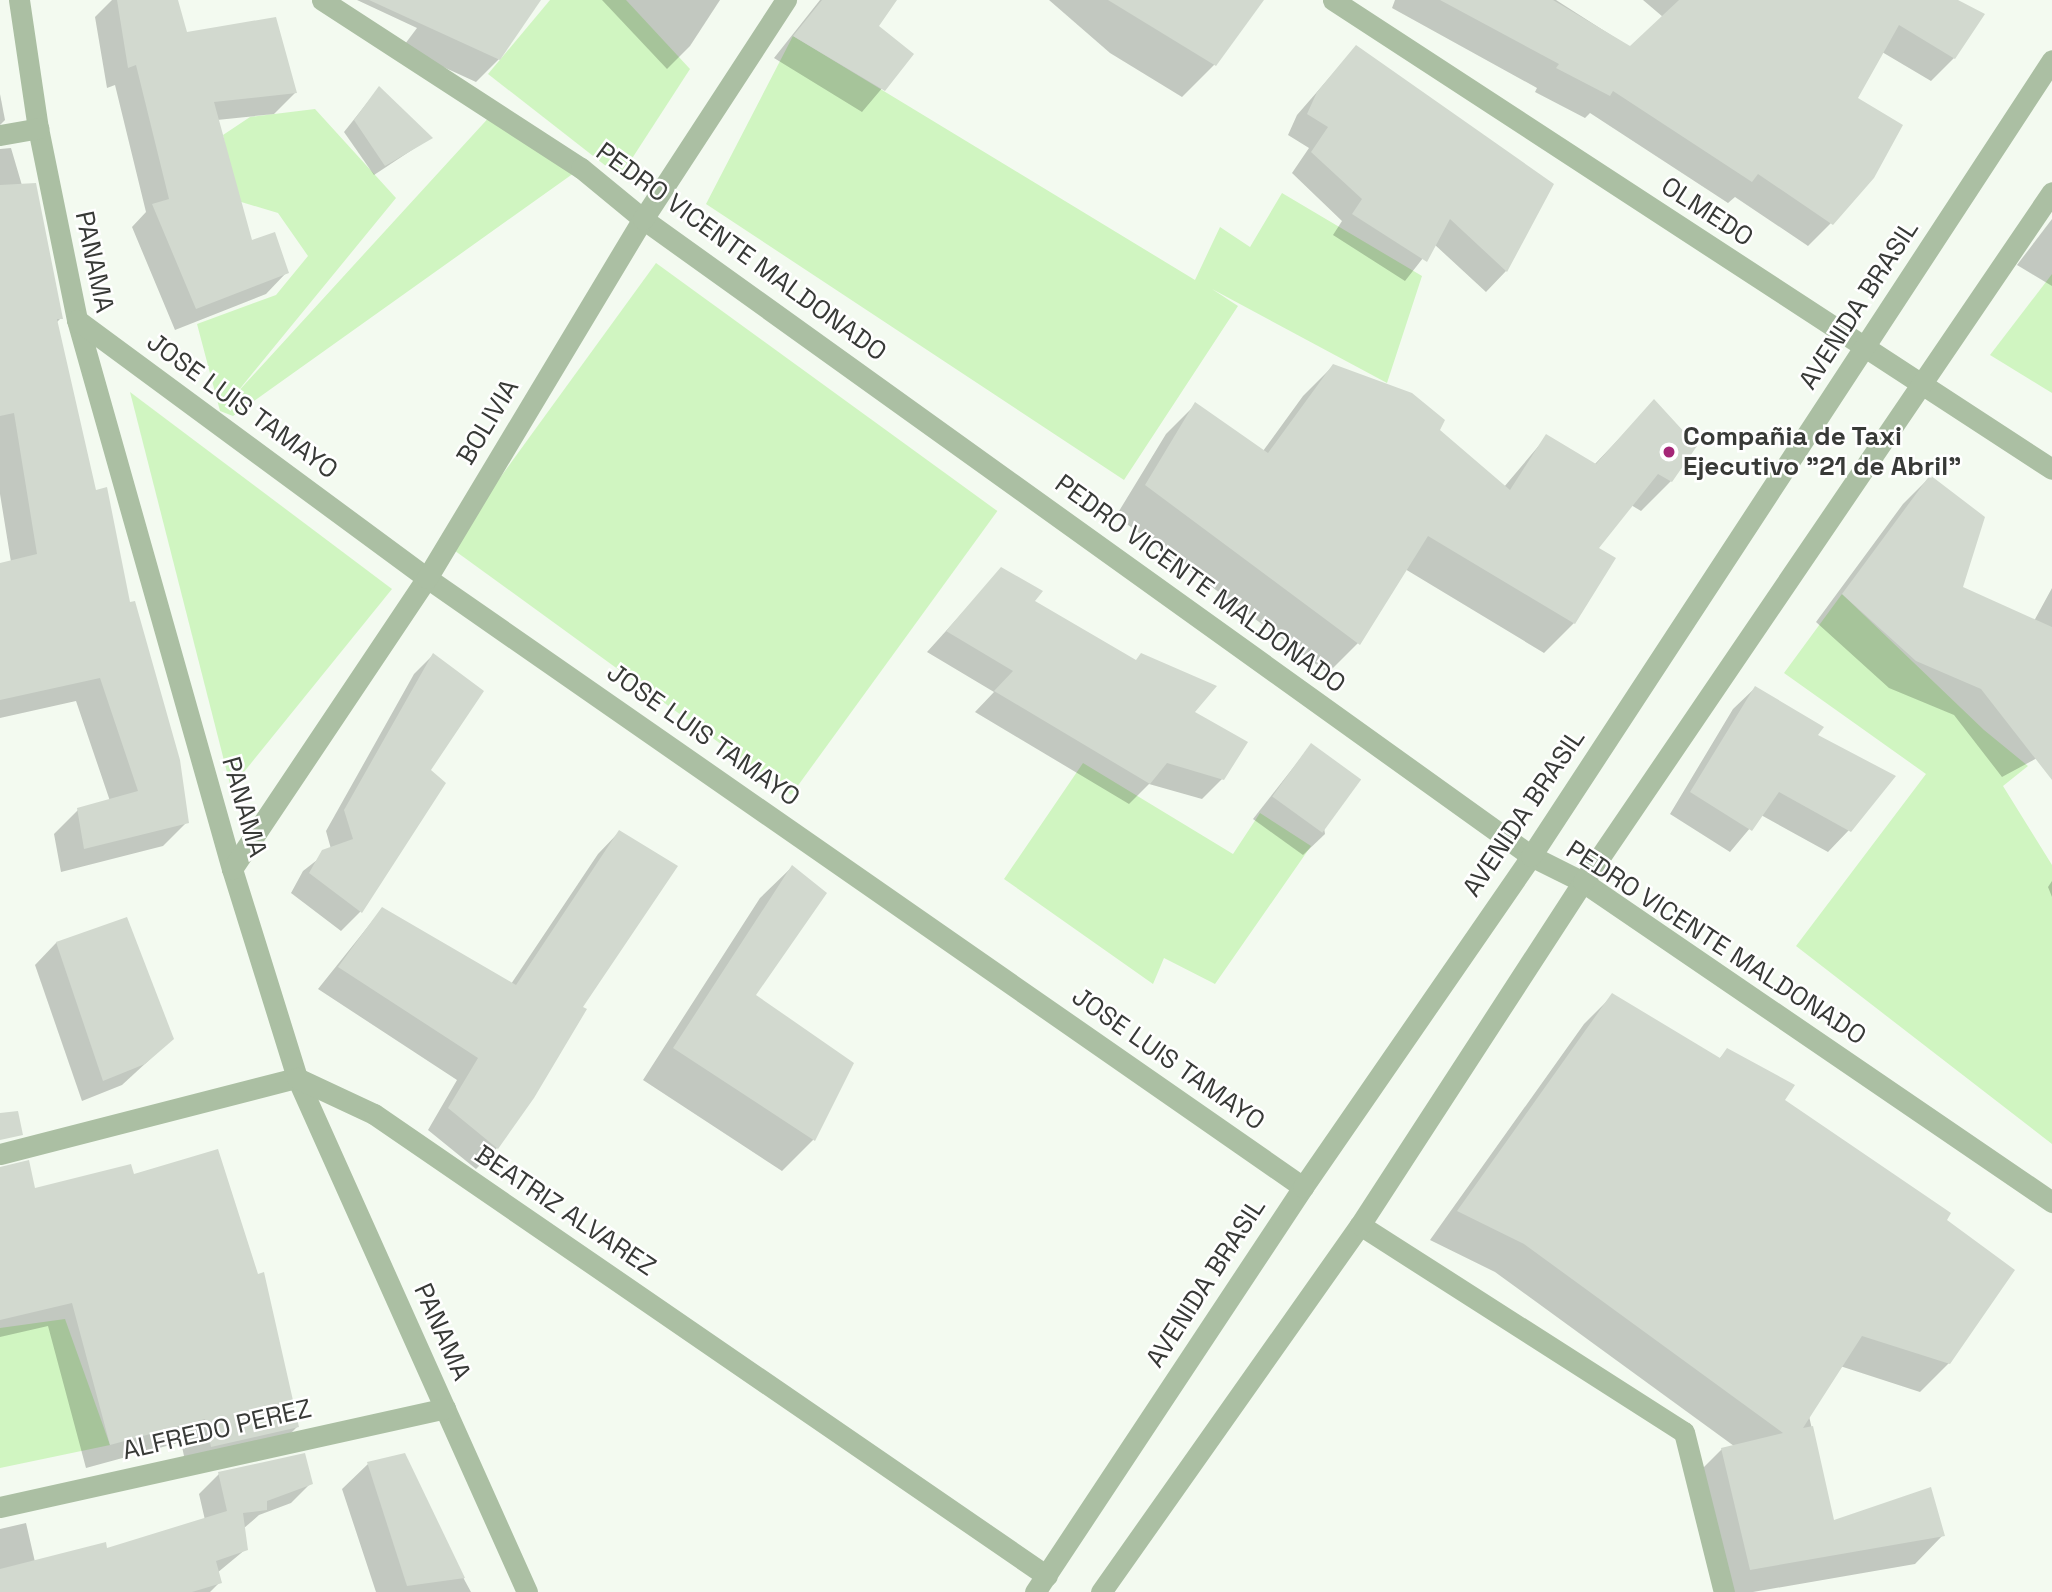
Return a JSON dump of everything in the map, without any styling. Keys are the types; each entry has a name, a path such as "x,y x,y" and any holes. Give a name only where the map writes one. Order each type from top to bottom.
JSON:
{"street":[{"name":"PANAMA","path":"19,0 38,128 77,320 232,869 297,1078 527,1592"},
{"name":"PEDRO VICENTE MALDONADO","path":"322,0 581,168 643,219 1531,856 1583,882 2052,1202"},
{"name":"BOLIVIA","path":"232,869 427,578 643,219 786,0"},
{"name":"OLMEDO","path":"1333,0 2052,469"},
{"name":"AVENIDA BRASIL","path":"1041,1584 1303,1187 1531,856 2052,60"},
{"path":"0,135 38,128"},
{"path":"1101,1592 1360,1226 1583,882 2052,192"},
{"name":"JOSE LUIS TAMAYO","path":"77,320 427,578 1303,1187"},
{"path":"0,1154 297,1078"},
{"name":"BEATRIZ ALVAREZ","path":"297,1078 374,1114 1041,1584"},
{"path":"1360,1226 1684,1432 1724,1592"},
{"name":"ALFREDO PEREZ","path":"0,1507 445,1408"}],"green space":[{"path":"550,0 626,0 690,69 620,177 488,74"},
{"path":"793,36 1195,280 1220,227 1250,247 1282,193 1422,276 1387,383 1212,289 1238,306 1124,480 706,204"},
{"path":"315,109 396,198 234,396 493,113 581,168 233,416 220,411 197,324 276,295 308,256 278,213 238,201 223,135 250,117"},
{"path":"656,263 997,511 791,795 450,547"},
{"path":"2052,274 2052,393 1990,355"},
{"path":"130,392 392,589 231,788"},
{"path":"1842,594 1984,730 2028,766 2003,786 2052,865 2052,1144 1796,946 1926,774 1784,673"},
{"path":"1083,763 1233,854 1260,813 1311,846 1215,984 1164,958 1153,984 1004,879"},
{"path":"65,1319 110,1445 0,1468 0,1328"}],"building":[{"path":"117,0 178,0 187,32 276,17 297,93 214,102 252,240 275,232 289,273 196,309 152,204 169,199 136,65 128,68"},
{"path":"369,0 541,0 500,60"},
{"path":"822,0 897,0 879,26 914,54 885,91 793,36"},
{"path":"1108,0 1264,0 1216,66"},
{"path":"1440,0 1553,0 1630,46 1679,0 1958,0 1985,14 1955,59 1899,25 1858,98 1903,125 1874,178 1833,225 1758,174 1752,182 1613,91 1610,96 1556,68 1559,64"},
{"path":"1356,45 1554,184 1507,272 1450,219 1427,262 1352,214 1362,199 1311,152 1328,127 1307,114 1317,92"},
{"path":"379,86 433,138 385,166 354,120"},
{"path":"36,183 63,319 57,319 96,490 107,487 130,602 135,601 180,760 189,823 84,849 77,808 138,791 100,678 0,700 0,563 37,554 14,413 0,416 0,185"},
{"path":"1333,364 1412,393 1445,420 1440,430 1510,490 1546,434 1596,464 1654,399 1697,446 1672,482 1658,474 1599,548 1616,558 1575,624 1428,536 1360,645 1145,485 1195,402 1268,453"},
{"path":"1930,475 1985,517 1963,587 2052,627 2052,780 1981,689 1916,661 1842,594"},
{"path":"1001,567 1043,591 1035,601 1136,660 1141,653 1217,686 1195,712 1248,742 1224,780 1167,763 1150,784 994,691 1013,671 946,631"},
{"path":"433,653 484,691 431,770 446,783 362,913 309,873 322,850 353,839 344,810"},
{"path":"1755,686 1824,727 1818,735 1896,776 1851,832 1779,792 1752,831 1690,792"},
{"path":"1311,743 1361,779 1322,833 1272,796"},
{"path":"619,830 678,866 583,1007 587,1009 534,1098 498,1149 448,1108 478,1058 338,967 382,907 516,985"},
{"path":"792,865 827,893 756,995 854,1063 815,1141 673,1048"},
{"path":"127,917 174,1039 145,1064 103,1081 56,942"},
{"path":"1612,993 1720,1058 1727,1048 1795,1085 1785,1100 1951,1213 1947,1220 2015,1270 1950,1364 1862,1336 1803,1428 1813,1426 1834,1520 1931,1487 1945,1536 1750,1570 1721,1448 1783,1433 1524,1244 1457,1211"},
{"path":"18,1111 23,1135 0,1140 0,1113"},
{"path":"218,1149 258,1274 264,1272 299,1427 211,1447 205,1419 110,1445 72,1303 0,1320 0,1167 29,1160 35,1188 131,1164 134,1174"},
{"path":"305,1453 313,1484 267,1501 267,1510 243,1513 248,1550 216,1561 222,1583 192,1592 0,1592 0,1569 106,1542 107,1548 227,1511 218,1472"},
{"path":"405,1453 465,1578 407,1586 367,1462"}],"place":[{"name":"Compañia de Taxi Ejecutivo \"21 de Abril\"","path":"1669,452"}]}
